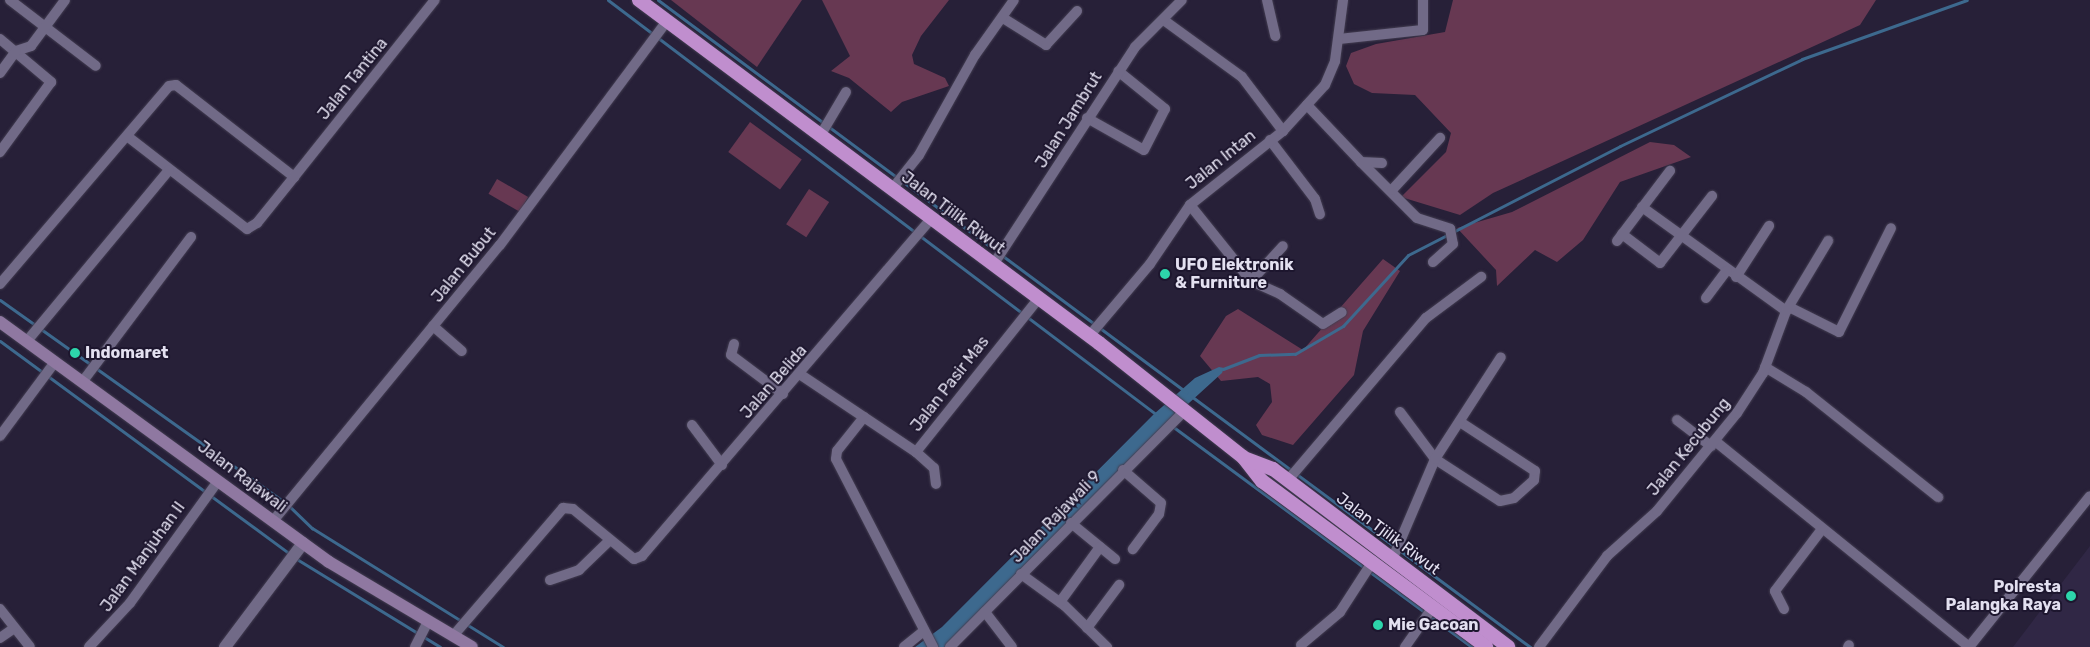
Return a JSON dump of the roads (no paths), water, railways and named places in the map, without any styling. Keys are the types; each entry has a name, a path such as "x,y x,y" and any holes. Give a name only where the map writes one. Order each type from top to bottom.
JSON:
{"highway":[{"name":"Jalan Tjilik Riwut","path":"639,0 1038,299 1090,335 1243,457 1262,481 1486,647"},
{"name":"Jalan Tjilik Riwut","path":"1243,457 1273,468 1508,647"}],"main road":[{"name":"Jalan Rajawali","path":"0,322 302,543 428,622 472,647"}],"street":[{"path":"10,0 96,66"},
{"path":"0,73 16,51 31,46 65,0"},
{"name":"Jalan Tantina","path":"127,136 247,229 258,223 435,0"},
{"name":"Jalan Jambrut","path":"993,265 1135,47 1165,20 1182,0"},
{"path":"1267,0 1275,36"},
{"name":"Jalan Intan","path":"1090,335 1150,264 1190,205 1282,131 1308,105 1331,76 1343,0"},
{"path":"1338,40 1422,30 1423,0"},
{"path":"892,189 919,155 975,55 1003,18 1009,2"},
{"path":"1003,18 1046,45 1077,12"},
{"path":"1165,20 1242,78 1282,131"},
{"name":"Jalan Bubut","path":"273,521 500,245 667,21"},
{"path":"0,40 49,76 51,84 0,152"},
{"path":"1087,118 1144,150 1165,109 1118,71"},
{"path":"0,284 127,136 174,85 294,177"},
{"path":"820,136 846,92"},
{"path":"1308,105 1417,218 1452,231 1453,244 1433,262"},
{"path":"1392,190 1440,138"},
{"path":"1270,140 1315,199 1320,214"},
{"path":"1361,162 1382,163"},
{"path":"26,341 169,170"},
{"path":"1670,172 1620,238 1660,262 1683,238 1712,196"},
{"path":"1190,205 1251,281 1280,294 1323,324 1342,312"},
{"path":"1642,207 1726,271 1788,309 1839,332 1891,228"},
{"name":"Jalan Belida","path":"610,540 634,559 642,556 801,374 931,219"},
{"path":"1736,277 1768,226"},
{"path":"82,381 191,237"},
{"name":"Jalan Kecubung","path":"1539,647 1607,556 1657,511 1713,444 1765,367 1788,309 1828,241"},
{"path":"1251,281 1283,246"},
{"path":"1706,298 1726,271"},
{"path":"1288,480 1426,318 1482,277"},
{"name":"Jalan Pasir Mas","path":"801,374 916,452 1038,299"},
{"path":"433,326 462,351"},
{"path":"734,344 731,355 783,394"},
{"path":"1392,560 1435,459 1501,357"},
{"path":"0,436 55,362"},
{"path":"1765,367 1806,392 1938,497"},
{"name":"Jalan Rajawali 9","path":"950,647 1122,470 1176,403"},
{"path":"1400,412 1435,459 1500,501 1514,498 1534,480 1535,471 1460,422"},
{"path":"864,417 837,450 836,459 933,647"},
{"path":"1677,420 1713,444 1969,647 2090,496"},
{"path":"692,425 722,465"},
{"path":"916,452 934,468 936,484"},
{"path":"1122,470 1161,503 1160,514 1133,549"},
{"name":"Jalan Manjuhan II","path":"88,647 130,603 218,481"},
{"path":"453,636 561,509 571,508 610,540 579,570 550,580"},
{"path":"1071,523 1115,559"},
{"path":"1784,609 1775,591 1822,529"},
{"path":"225,647 302,543"},
{"path":"1060,602 1100,547"},
{"path":"1301,645 1340,612 1372,561"},
{"path":"1021,574 1060,602 1106,647"},
{"path":"1087,628 1119,586"},
{"path":"1405,647 1433,607"},
{"path":"0,609 13,629 30,647"},
{"path":"985,612 1012,647"},
{"path":"415,647 428,622"},
{"path":"0,638 13,629"},
{"path":"904,647 926,634"}],"water":[{"path":"1219,367 1224,368 1222,373 1166,424 956,639 945,647 915,647 942,627 1154,414 1195,378"}],"waterway":[{"path":"608,0 1157,415"},
{"path":"658,0 1186,392"},
{"path":"1223,369 1259,355 1295,354 1343,326 1408,255 1620,146 1802,59 1967,0"},
{"path":"0,300 287,504 312,528 503,647"},
{"path":"0,341 290,554"},
{"path":"1191,396 1530,647"},
{"path":"1172,426 1472,647"},
{"path":"295,558 440,647"}],"place":[{"name":"UFO Elektronik & Furniture","path":"1165,274"},
{"name":"Indomaret","path":"75,353"},
{"name":"Polresta Palangka Raya","path":"2071,596"},
{"name":"Mie Gacoan","path":"1378,625"}]}
